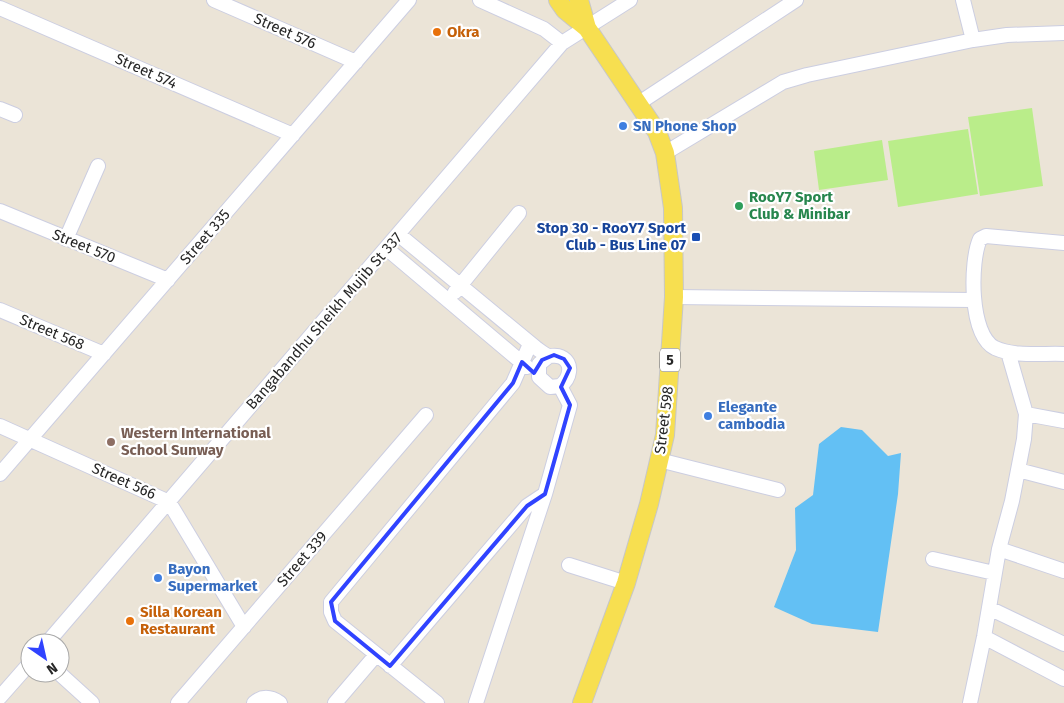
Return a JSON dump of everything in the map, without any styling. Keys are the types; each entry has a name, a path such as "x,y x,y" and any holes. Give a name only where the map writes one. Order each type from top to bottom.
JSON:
{"main road":[{"name":"Street 598","path":"558,0 564,10 587,28 639,102 657,132 665,153 673,208 674,297 665,435 626,583 584,703"},
{"name":"Street 598","path":"579,0 587,28"}],"street":[{"name":"Street 576","path":"214,0 356,62"},
{"name":"Street 335","path":"0,474 409,0"},
{"path":"480,0 544,29 562,43"},
{"name":"Bangabandhu Sheikh Mujib St 337","path":"56,633 562,43 630,0"},
{"path":"639,102 796,0"},
{"path":"963,0 973,40"},
{"name":"Street 574","path":"0,8 292,135"},
{"path":"665,153 783,82 973,40 1006,35 1064,34"},
{"path":"0,108 15,115"},
{"path":"66,239 98,166"},
{"name":"Street 570","path":"0,211 168,280"},
{"path":"448,300 519,213"},
{"path":"386,248 550,387 560,386 568,378 570,368 564,359 549,356 530,344 398,234"},
{"path":"1064,243 986,236 980,239 976,247 974,300 978,322 984,338 994,347 1008,352 1064,354"},
{"path":"674,297 974,300"},
{"name":"Street 568","path":"0,310 104,354"},
{"path":"438,703 376,655 335,620 331,612 331,602 513,383 530,344"},
{"path":"970,703 984,637 994,573 1018,470 1026,414 1008,352"},
{"path":"539,377 539,364 549,356"},
{"path":"476,703 545,494 570,405 560,386"},
{"path":"1026,414 1064,421"},
{"name":"Street 339","path":"178,703 426,415"},
{"name":"Street 566","path":"0,426 169,502 244,627"},
{"path":"659,460 778,490"},
{"path":"1018,470 1064,482"},
{"path":"390,666 527,506 545,494"},
{"path":"999,549 1064,571"},
{"path":"933,559 994,573"},
{"path":"569,565 626,583"},
{"path":"989,608 1064,644"},
{"path":"984,637 1064,679"},
{"path":"335,703 376,655"},
{"path":"6,703 0,698 20,674"},
{"path":"70,683 92,703"},
{"path":"254,703 264,697 271,698 280,703"}],"highlighted area":[{"path":"554,355 564,359 570,368 561,387 570,405 545,494 527,506 390,666 335,621 331,602 513,383 522,362 534,373 542,360"}],"green space":[{"path":"1032,108 1043,186 980,196 968,117"},
{"path":"968,129 978,194 898,207 888,141"},
{"path":"882,140 888,180 819,190 814,151"}],"water":[{"path":"841,427 862,430 888,456 901,453 898,494 878,632 812,624 774,607 796,550 795,508 813,495 819,444"}],"place":[{"name":"Okra","path":"437,32"},
{"name":"SN Phone Shop","path":"623,126"},
{"name":"RooY7 Sport Club & Minibar","path":"739,206"},
{"name":"Stop 30 - RooY7 Sport Club - Bus Line 07","path":"696,237"},
{"name":"Elegante cambodia","path":"708,416"},
{"name":"Western International School Sunway","path":"111,442"},
{"name":"Bayon Supermarket","path":"158,578"},
{"name":"Silla Korean Restaurant","path":"130,621"}]}
